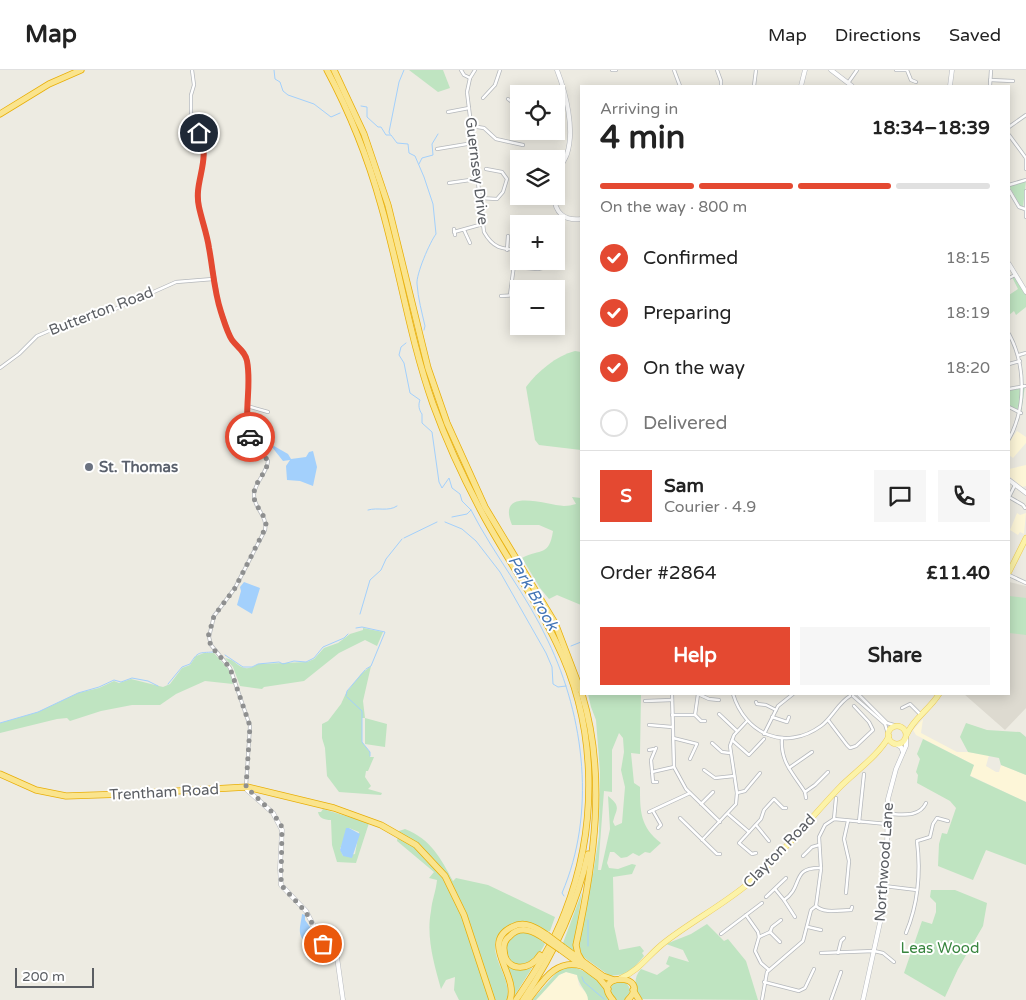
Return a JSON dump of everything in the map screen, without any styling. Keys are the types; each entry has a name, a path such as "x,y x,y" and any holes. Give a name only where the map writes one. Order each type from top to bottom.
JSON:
{"highway":[{"path":"0,114 49,84 81,70"},
{"path":"328,70 351,119 374,180 422,370 440,422 480,510 540,610 559,646 581,714 587,748 588,800 583,850 567,906 544,956 516,1000"},
{"path":"334,70 356,115 379,177 397,241 428,368 447,423 461,457 486,507 555,623 580,687"},
{"path":"582,964 576,945 596,819 597,780 593,747 583,695"},
{"path":"523,1000 562,935 579,890 589,850 594,806 593,747"},
{"name":"Trentham Road","path":"0,774 36,790 66,796 162,793 246,787 299,799 364,818 416,844 432,860 450,884 464,915 492,1000"},
{"path":"546,937 531,931 517,931 506,941 504,954 512,964 522,968 531,966 539,957 559,919 573,878 588,800"},
{"path":"510,1000 512,990 510,979 498,950 503,934 511,927 523,924 534,927 602,980 610,996"},
{"path":"528,1000 558,967 572,963 582,964 606,978 627,980 639,1000"},
{"path":"610,996 614,980"},
{"path":"628,1000 633,989"}],"main road":[{"path":"1010,572 1026,538"},
{"name":"Clayton Road","path":"870,758 895,744 903,742 912,725 922,716 937,695"},
{"path":"906,736 899,727 912,725"},
{"name":"Clayton Road","path":"636,970 655,949 729,899 756,877 785,848 826,801 870,758 889,735 892,728 899,727"},
{"path":"889,735 895,744"},
{"path":"621,978 636,970"},
{"path":"633,989 636,970"}],"street":[{"path":"192,70 194,84 191,95 191,117 202,140 205,152 199,183 199,206 209,246 219,305 229,333 244,354 249,375 247,406 249,436 268,461 254,495 255,503 266,520 266,527 235,588 214,616 208,637 211,646 230,668 250,726 247,790 273,813 282,827 281,885 306,912 323,944 337,957 343,1000"},
{"path":"461,70 464,75 470,78"},
{"name":"Guernsey Drive","path":"475,70 470,78 467,92 483,224 488,240 494,246 507,250"},
{"path":"483,98 495,85 500,70"},
{"path":"557,70 567,103 568,146 565,157"},
{"path":"674,70 680,85"},
{"path":"718,70 721,85"},
{"path":"754,85 756,70"},
{"path":"801,85 805,70"},
{"path":"831,70 850,85 857,70"},
{"path":"896,70 906,70 911,80 916,82"},
{"path":"950,85 952,70"},
{"path":"990,85 991,70"},
{"path":"990,80 1013,81"},
{"path":"448,112 469,108"},
{"path":"1010,127 1026,115"},
{"path":"471,126 484,128 496,139 523,145"},
{"path":"1010,137 1026,158 1026,169"},
{"path":"438,149 473,144"},
{"path":"480,198 497,199 507,185 507,179 502,172 486,169"},
{"path":"449,183 477,179"},
{"path":"1010,184 1026,180"},
{"path":"1026,191 1026,218"},
{"path":"1010,192 1019,207 1025,209"},
{"path":"554,205 560,215"},
{"path":"565,218 570,220 580,219"},
{"path":"455,232 483,224"},
{"path":"464,230 470,243"},
{"path":"507,250 508,236"},
{"path":"1010,266 1026,292"},
{"path":"1010,278 1015,275"},
{"name":"Butterton Road","path":"0,368 19,354 38,336 72,321 104,314 176,282 214,279"},
{"path":"501,296 510,295"},
{"path":"1010,336 1024,367 1025,386 1021,413 1010,435"},
{"path":"1019,355 1026,353"},
{"path":"1010,364 1020,361"},
{"path":"1010,389 1025,386"},
{"path":"247,406 268,412"},
{"path":"1010,408 1021,413"},
{"path":"1010,481 1026,494"},
{"path":"1010,495 1015,485"},
{"path":"1010,498 1025,508"},
{"path":"1010,575 1018,581 1026,583"},
{"path":"672,695 674,767 681,782 690,793 720,822"},
{"path":"695,714 698,695"},
{"path":"700,695 709,699 719,700"},
{"path":"734,695 738,707 748,721 764,734 782,738 797,737 810,733 828,720 846,695"},
{"path":"764,734 776,710 792,695"},
{"path":"849,695 885,724 889,735"},
{"path":"843,700 855,695"},
{"path":"859,695 887,723 899,727"},
{"path":"645,701 672,700"},
{"path":"757,704 766,705 776,710"},
{"path":"905,708 910,704 922,716"},
{"path":"828,720 850,750 875,730 854,706"},
{"path":"672,715 695,714 705,721"},
{"path":"719,714 721,718 737,731"},
{"path":"772,718 787,722 789,717"},
{"path":"702,840 736,804 730,753 732,740 737,731 748,721"},
{"path":"651,724 672,728"},
{"name":"Northwood Lane","path":"863,1000 879,929 884,886 890,786 906,746 906,736"},
{"path":"672,738 697,743 690,759"},
{"path":"782,738 781,751 784,762 805,792 806,798"},
{"path":"732,740 752,758"},
{"path":"749,755 764,741"},
{"path":"712,743 722,752 730,753"},
{"path":"895,744 902,748 903,754"},
{"path":"649,750 655,749 651,760 654,783"},
{"path":"789,768 812,752"},
{"path":"652,772 674,767"},
{"path":"704,770 715,778 734,776"},
{"path":"805,792 828,772"},
{"path":"736,793 745,791 760,773"},
{"path":"859,822 864,774"},
{"path":"702,804 714,792"},
{"path":"661,825 651,812 690,793"},
{"path":"753,855 738,844 761,819 764,810 775,798 783,809"},
{"path":"762,1000 768,969 800,946 808,927 811,910 816,906 821,868 819,845 822,829 834,819 836,798"},
{"path":"887,814 914,814 920,811 926,803"},
{"path":"728,814 749,832"},
{"path":"680,818 717,854 720,854"},
{"path":"906,934 914,913 917,890 919,860 917,841 930,837 933,824 937,818 948,821"},
{"path":"834,819 887,824"},
{"path":"846,894 849,861 844,839 848,821"},
{"path":"756,825 769,838"},
{"path":"802,856 812,847 819,845"},
{"path":"784,900 793,893 798,876 803,871 809,868 821,868"},
{"path":"766,897 785,880"},
{"path":"884,886 917,890"},
{"path":"775,889 795,918"},
{"path":"721,934 762,903"},
{"path":"816,906 819,909 834,911 851,910 852,907"},
{"path":"746,915 759,937 755,951 761,963 768,969"},
{"path":"759,937 770,932 772,927 781,920"},
{"path":"808,927 820,930"},
{"path":"770,932 780,942"},
{"path":"838,953 841,941 844,938"},
{"path":"821,953 874,951 893,960"},
{"path":"764,982 799,991 805,988 814,969"},
{"path":"831,1000 841,972"}],"shaded area":[{"path":"1017,431 1026,437 1026,443 1013,458 1010,456 1010,441"},
{"path":"1026,465 1026,486 1022,487 1010,477 1010,469"},
{"path":"1017,513 1020,515 1026,513 1024,534 1020,532 1018,535 1010,530"},
{"path":"1010,582 1026,586 1026,708 1005,730 965,695 1010,695"},
{"path":"923,719 921,733 957,752 989,755 986,766 996,772 999,772 1001,765 1026,775 1026,802 969,775 974,765 916,735 913,730"},
{"path":"566,972 577,975 579,985 588,995 588,1000 536,1000 559,975"}],"green space":[{"path":"409,70 443,70 450,88 438,92"},
{"path":"1026,181 1023,207 1021,207 1010,186"},
{"path":"1015,275 1026,292 1026,307 1016,315 1014,311 1010,314 1010,294 1018,289 1012,277"},
{"path":"580,352 580,450 539,445 535,440 526,387 548,365 568,353"},
{"path":"1025,386 1021,413 1010,408 1010,389"},
{"path":"572,497 580,498 580,605 557,595 549,599 522,558 543,551 549,545 553,531 539,525 512,525 509,513 511,505 517,502 535,501 566,506 576,504"},
{"path":"1010,596 1026,598 1026,635 1010,633"},
{"path":"363,628 383,632 377,646 365,640 339,653 304,681 264,687 262,689 240,686 233,667 225,658 243,668 258,664 307,662 314,659 324,648 338,643 350,634 363,630"},
{"path":"204,653 214,653 229,670 233,684 205,681 176,694 160,705 132,705 101,711 70,721 67,718 57,719 0,733 0,723 38,712 78,693 99,688 114,681 119,683 131,679 163,687 170,684 182,668 190,665 196,656"},
{"path":"371,666 363,701 365,718 362,718 362,742 370,752 370,757 374,757 368,771 366,771 365,777 371,786 368,789 382,793 381,795 339,792 327,776 325,748 322,738 322,724 328,721 341,704 346,693 361,674"},
{"path":"588,695 641,695 640,754 631,753 634,783 640,787 640,804 645,825 661,843 650,853 645,852 639,856 633,853 621,858 614,852 610,852 607,863 609,868 618,869 632,864 636,865 632,874 613,877 614,926 619,950 640,946 644,951 642,953 644,956 631,971 625,974 610,976 582,956 579,944 590,873 593,874 599,836 600,772 596,720","holes":["619,733 623,738 624,752 621,770 625,787 622,823 615,826 613,822 617,806 608,796 610,829 601,870 598,870 604,791 612,792 612,750"]},
{"path":"365,718 387,724 385,747 365,744"},
{"path":"966,723 987,730 1020,732 1026,737 1026,775 1001,765 999,758 968,752 960,737"},
{"path":"923,739 974,765 970,776 1026,802 1026,865 986,850 973,880 938,866 939,844 942,833 947,834 956,808 950,801 917,783 918,775 916,772 920,759 917,754"},
{"path":"323,809 369,823 356,863 337,862 332,845 331,820 321,817 318,812 321,812","holes":["349,828 359,832 355,854 343,856 340,849"]},
{"path":"405,829 422,838 428,844 453,881 456,878 488,885 555,917 550,931 547,932 533,924 518,922 508,926 499,934 495,943 495,952 506,980 507,1000 459,1000 454,990 455,977 446,980 441,989 429,931 437,880 429,878 434,872 397,841 399,831"},
{"name":"Leas Wood","path":"931,890 955,890 987,903 983,926 958,969 945,997 904,973 922,921 932,924 936,912 936,903 930,897"},
{"path":"582,892 574,944 576,955 563,943"},
{"path":"707,924 724,941 728,939 746,961 758,1000 642,999 637,991 636,980 638,972 641,969 657,975 670,966 666,964 669,956 689,962 683,950 666,944 691,934"},
{"path":"522,926 539,934 511,931 506,936 502,954 517,970 532,968 513,998 512,977 502,959 500,947 501,942 507,934 511,930"},
{"path":"525,932 539,938 545,944 536,959 523,967 511,962 506,950 508,940 518,933"},
{"path":"567,966 581,970 598,981 603,987 608,1000 588,1000 587,994 577,975 566,972 559,975 536,1000 532,1000 559,970"},
{"path":"620,981 627,984 630,991 627,998 620,1001 613,998 610,991 613,984"}],"water":[{"path":"274,446 288,454 291,459 306,457 309,452 313,451 317,467 313,486 300,481 287,480 286,466 290,460 283,461 272,447"},
{"path":"244,582 260,588 252,614 237,605 241,591 240,587"},
{"path":"346,828 360,834 352,858 343,856 340,850"},
{"path":"302,914 305,915 305,920 315,934 306,942 300,933"}],"waterway":[{"name":"Park Brook","path":"274,70 275,79 280,82 283,91 288,95 314,104 331,117 340,113"},
{"path":"390,134 399,82 404,70"},
{"name":"Park Brook","path":"361,106 367,107 367,117 378,127 381,127 386,135 391,135 397,143 408,144 409,153 415,156 433,204 436,234 424,258 417,279 418,295 425,326 424,330"},
{"path":"419,164 422,158 433,155 432,144 438,134"},
{"name":"Park Brook","path":"406,343 401,347 399,355 404,363 410,393 420,400 419,406 422,414 422,423 432,432 439,482 442,488 449,478 452,488 460,494 462,501 471,510 530,607 540,624 561,671 571,702 582,766 582,799 579,831 573,863 562,893 564,896"},
{"path":"368,510 390,509 397,506"},
{"path":"452,517 467,514 471,510"},
{"path":"404,538 437,522"},
{"path":"445,522 462,529 476,541 500,572 546,653 552,667 553,684 558,687 566,686"},
{"path":"360,614 370,580 381,570 386,559 402,539"},
{"path":"356,628 362,627 385,632 371,666 366,669"},
{"path":"225,655 243,667 279,662 283,664 294,661 306,662 314,658 323,647 344,638 348,634"},
{"path":"571,646 580,642"},
{"path":"168,684 182,667 190,664 197,655 213,652"},
{"path":"346,696 347,691 365,670"},
{"path":"0,723 38,712 78,693 114,680 121,682 132,678 148,681 158,686"},
{"path":"347,697 362,711 362,742 370,752 370,756"},
{"name":"Park Brook","path":"588,920 588,946"},
{"name":"Park Brook","path":"582,977 584,982 604,999"}],"way so far":[{"path":"250,437 268,461 265,472 254,490 255,503 266,520 266,527 235,588 214,616 208,637 211,646 230,668 242,697 250,726 251,732 245,782 247,790 273,813 283,833 280,868 281,885 306,912 323,944"}],"place":[{"name":"St. Thomas","path":"89,467"}],"route":[{"path":"199,133 205,152 199,183 199,206 209,246 219,305 232,340 243,351 247,359 249,375 247,416 250,437"}]}
